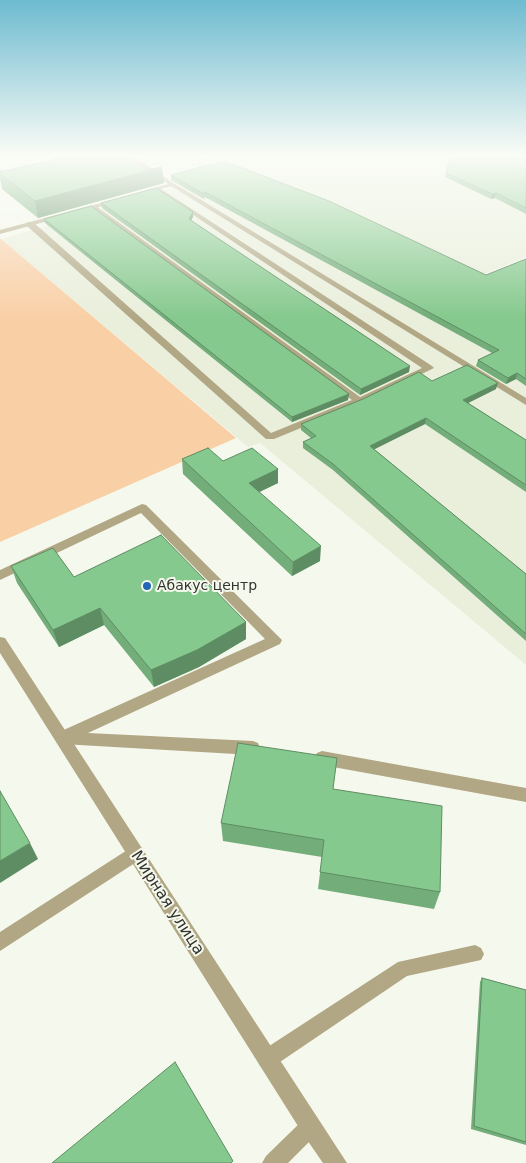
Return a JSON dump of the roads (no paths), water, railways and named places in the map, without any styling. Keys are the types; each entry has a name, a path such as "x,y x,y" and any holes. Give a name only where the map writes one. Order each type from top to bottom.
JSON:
{"street":[{"path":"0,232 85,209"},
{"path":"97,209 360,401"},
{"path":"30,224 270,437 360,401 429,368 189,209"},
{"path":"213,209 523,398"},
{"path":"0,575 142,508 275,640 62,738"},
{"name":"Мирная улица","path":"0,643 310,1127 336,1163"},
{"path":"62,738 263,748"},
{"path":"312,756 526,795"},
{"path":"0,942 135,853"},
{"path":"267,1059 404,968 476,954"},
{"path":"272,1163 310,1127"}],"place":[{"name":"Абакус центр","path":"147,586"}]}
